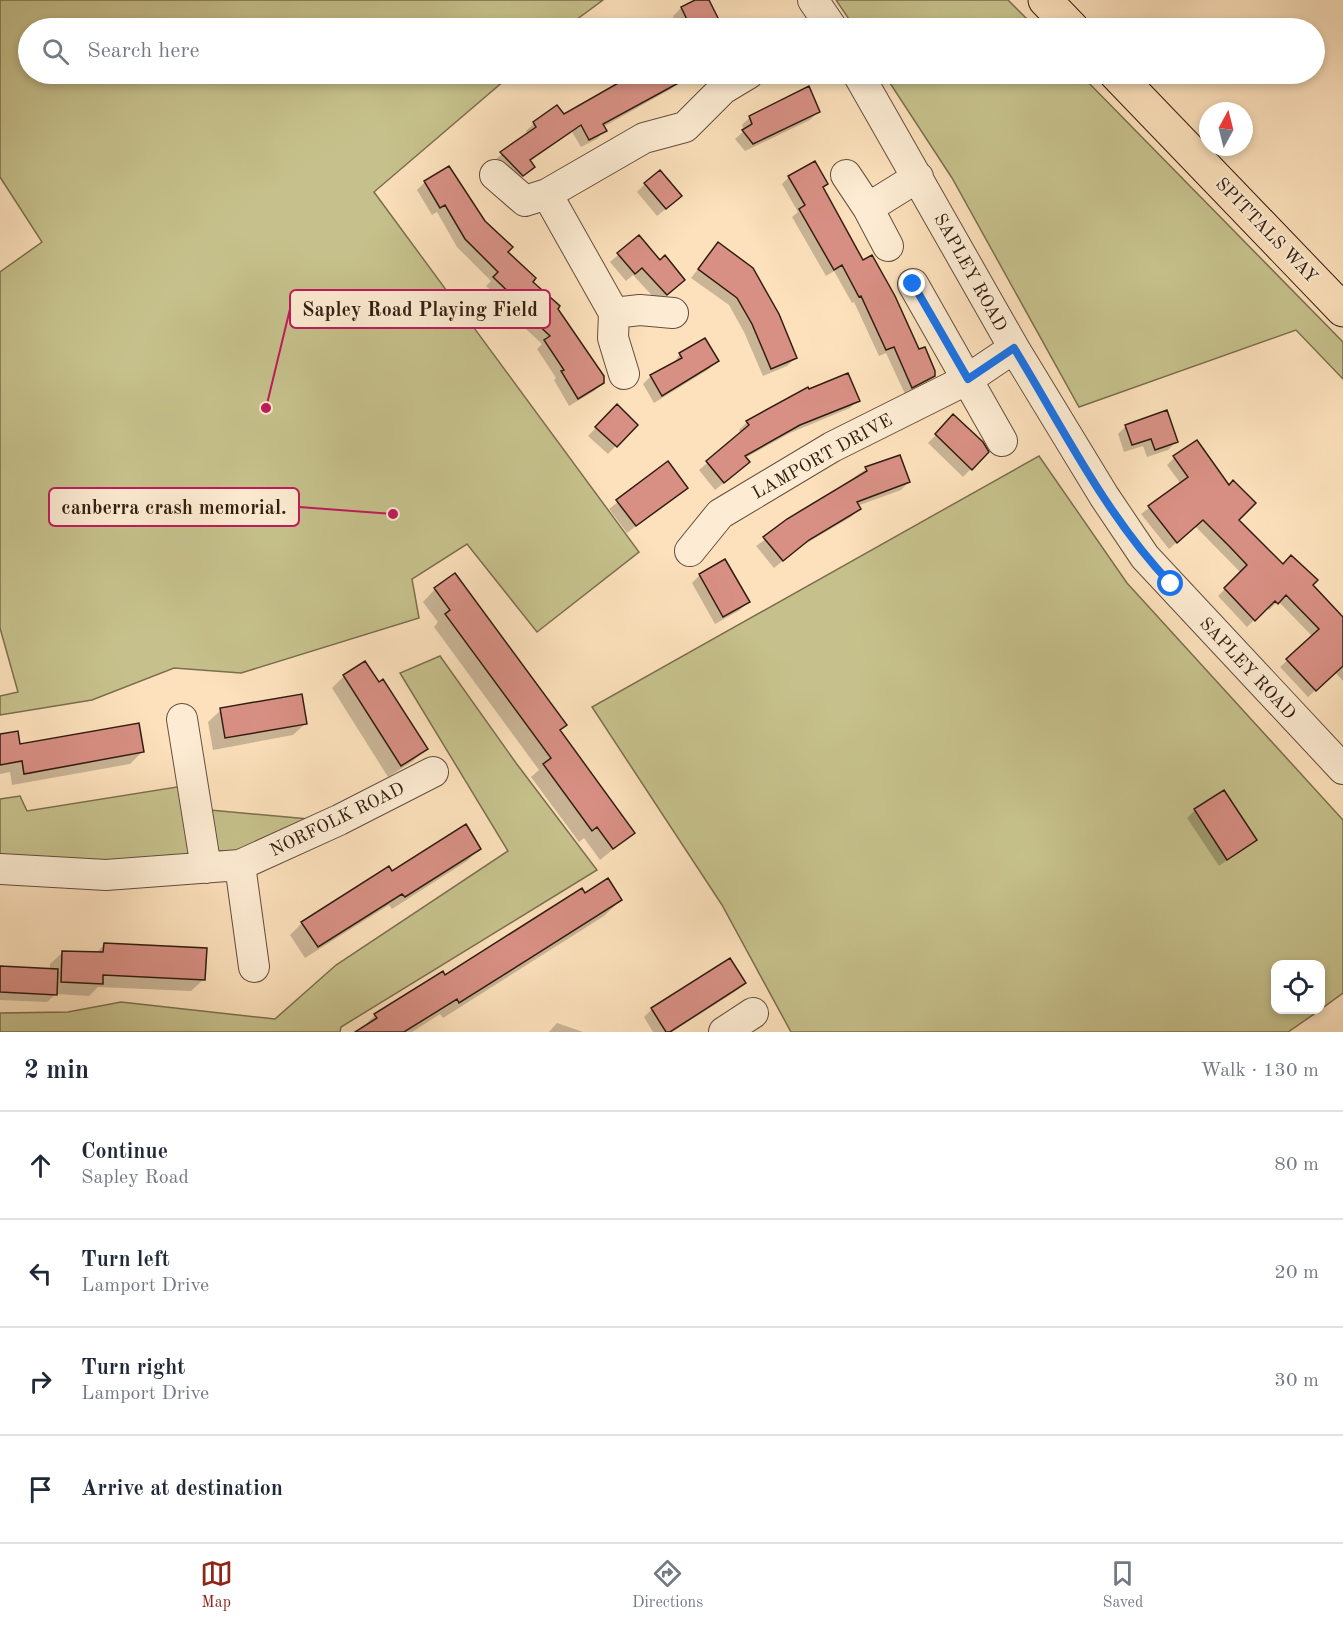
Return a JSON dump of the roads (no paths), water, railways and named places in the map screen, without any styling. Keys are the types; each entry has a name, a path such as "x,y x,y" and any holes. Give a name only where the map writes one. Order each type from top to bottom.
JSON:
{"highway":[{"path":"1045,0 1062,18"},
{"name":"SPITTALS WAY","path":"1126,84 1343,310"}],"street":[{"path":"813,0 824,18"},
{"path":"495,175 525,201 547,194 644,138 685,127 723,88 730,84"},
{"name":"SAPLEY ROAD","path":"864,84 1014,348 1104,496 1145,556 1343,769"},
{"path":"846,175 868,208 888,246"},
{"path":"868,208 918,177"},
{"path":"547,194 614,313 613,338 624,374"},
{"path":"913,284 1002,441"},
{"path":"614,313 640,309 673,313"},
{"name":"LAMPORT DRIVE","path":"690,550 720,514 832,447 968,379 1014,348"},
{"path":"182,718 206,868"},
{"name":"NORFOLK ROAD","path":"0,869 106,874 240,865 339,820 433,772"},
{"path":"240,865 254,968"},
{"path":"724,1032 753,1013"}],"place":[{"name":"Sapley Road Playing Field","path":"266,408"},
{"name":"canberra crash memorial.","path":"393,514"}]}
